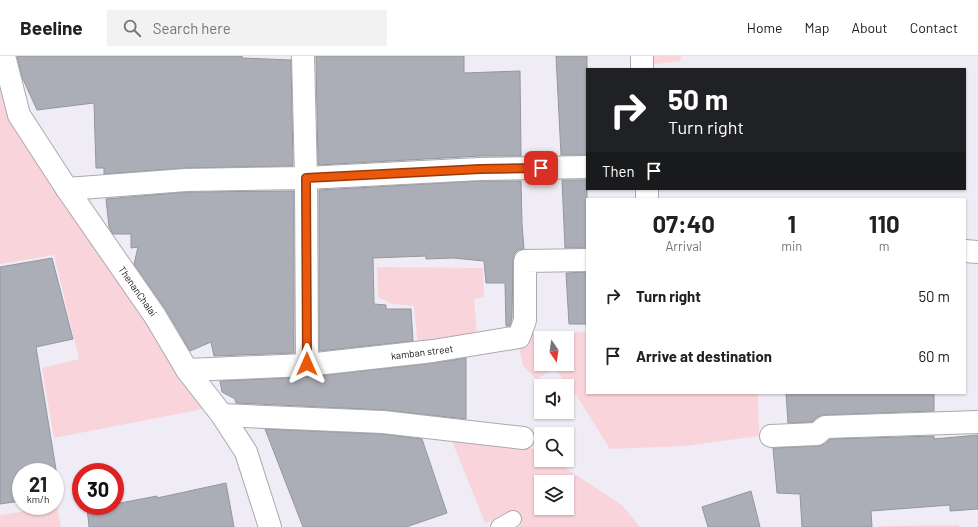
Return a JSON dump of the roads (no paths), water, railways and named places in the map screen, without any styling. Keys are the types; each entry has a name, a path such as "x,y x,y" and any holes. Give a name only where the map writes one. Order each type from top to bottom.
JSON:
{"street":[{"name":"ThenanChalai","path":"4,56 19,115 155,316 187,370 222,415 246,452 270,527"},
{"path":"303,56 306,178 307,364"},
{"path":"642,56 642,68"},
{"path":"67,188 186,180 306,178 480,169 586,167"},
{"path":"966,251 978,252"},
{"name":"kamban street","path":"187,370 307,364 433,351 519,337 525,320 525,261 586,260"},
{"path":"222,415 383,422 523,438"},
{"path":"771,436 817,434 825,427 978,422"}]}
